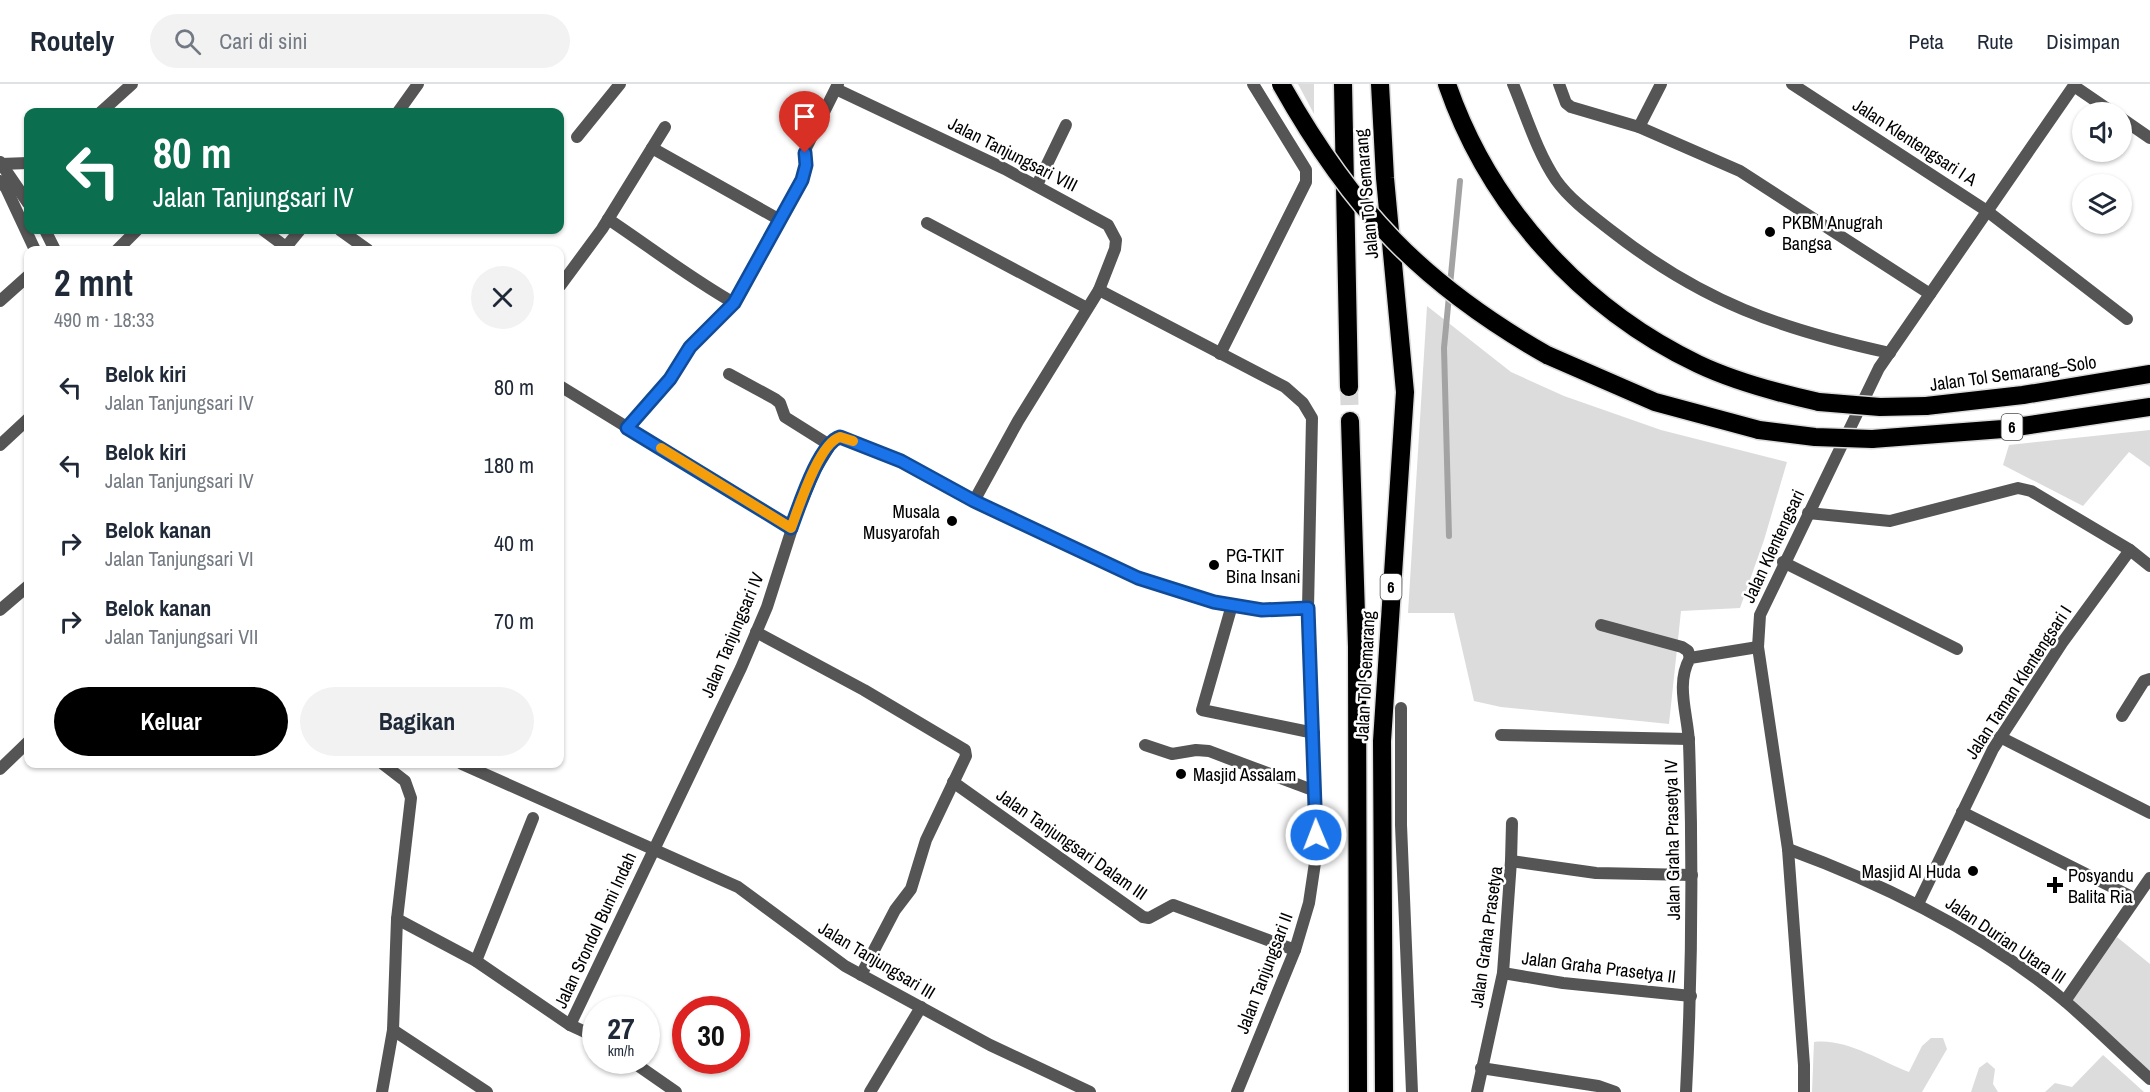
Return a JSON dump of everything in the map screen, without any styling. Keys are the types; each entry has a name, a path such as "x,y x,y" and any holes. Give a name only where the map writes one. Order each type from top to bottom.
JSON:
{"highway":[{"name":"6","path":"1281,84 1331,167 1384,232 1443,286 1472,309 1547,355 1655,402 1759,430 1872,439 2003,429 2150,406"},
{"name":"Jalan Tol Semarang","path":"1343,84 1349,387"},
{"name":"Jalan Tol Semarang","path":"1380,84 1385,178 1405,392 1382,741 1384,1092"},
{"name":"Jalan Tol Semarang–Solo","path":"1447,84 1471,143 1514,213 1544,251 1629,325 1698,364 1779,393 1819,402 1880,407 1926,406 1991,400 2150,374"},
{"name":"Jalan Tol Semarang","path":"1350,421 1357,647 1358,1092"}],"street":[{"path":"105,108 132,84"},
{"path":"401,108 418,84"},
{"path":"578,136 620,84"},
{"path":"1220,354 1306,182 1306,170 1253,84"},
{"path":"1513,84 1556,180 1586,211 1645,257 1695,289 1758,318 1829,340 1890,352"},
{"path":"1559,84 1566,104 1639,127 1740,171 1930,294"},
{"path":"1639,127 1661,84"},
{"name":"Jalan Klentengsari I A","path":"1792,84 1987,211 2127,319"},
{"name":"Jalan Klentengsari","path":"1804,1092 1788,849 1758,647 1760,615 1783,562 1879,368 2074,85 2098,102"},
{"path":"627,428 670,379 690,347 734,303 805,172 808,142 837,87"},
{"name":"Jalan Tanjungsari VIII","path":"837,87 1037,185 1108,225 1113,232 1115,249 1099,290 1018,421 974,501"},
{"path":"1037,185 1066,125"},
{"path":"2132,126 2150,138"},
{"path":"564,280 608,219 665,127"},
{"path":"652,148 780,220"},
{"path":"1,163 24,163"},
{"path":"1,163 24,197"},
{"path":"0,181 6,188 24,226"},
{"path":"608,219 675,264 693,279 734,303"},
{"path":"927,223 1087,308"},
{"path":"121,246 133,234"},
{"path":"268,234 282,246"},
{"path":"346,234 362,246"},
{"path":"0,301 24,280"},
{"path":"729,374 776,399 780,402 785,417 828,444 834,439 844,438 901,461 974,501 1138,578 1232,605 1262,610 1308,608 1312,418 1303,403 1285,387 1099,290"},
{"path":"564,389 791,528"},
{"path":"0,445 24,423"},
{"name":"Jalan Tanjungsari IV","path":"652,850 767,607 791,528 814,470 828,444"},
{"path":"1808,513 1890,521 2018,488 2031,491 2130,550 2150,566"},
{"name":"Jalan Taman Klentengsari I","path":"1918,904 2000,737 2062,643 2130,550"},
{"path":"1783,562 1957,649"},
{"path":"0,610 24,589"},
{"path":"1232,605 1203,712 1314,733"},
{"name":"Jalan Tanjungsari II","path":"1237,1092 1295,950 1313,880 1316,856 1314,733 1308,608"},
{"path":"1601,625 1682,647 1688,651 1690,658 1758,647"},
{"path":"756,632 962,747 966,756 926,840 911,890 895,910 861,975"},
{"name":"Jalan Graha Prasetya IV","path":"1686,1092 1691,996 1692,875 1689,740 1682,681 1690,658"},
{"path":"2122,716 2144,681 2150,679"},
{"path":"1401,708 1401,825 1412,1092"},
{"path":"1501,735 1689,740"},
{"path":"2000,737 2150,813"},
{"path":"1145,745 1172,754 1196,750 1209,751 1315,791"},
{"path":"0,769 24,746"},
{"path":"382,1092 393,1030 397,919 411,798 405,781 391,768"},
{"name":"Jalan Tanjungsari III","path":"471,768 738,887 806,939 861,975 998,1048 1090,1092"},
{"name":"Jalan Tanjungsari Dalam III","path":"953,782 1143,917 1149,918 1173,906 1295,950"},
{"path":"1962,812 2134,898"},
{"path":"476,961 533,818"},
{"name":"Jalan Graha Prasetya","path":"1477,1092 1503,973 1515,861 1512,823"},
{"name":"Jalan Durian Utara III","path":"1788,849 1918,904 1998,953 2065,1001 2150,1079"},
{"name":"Jalan Srondol Bumi Indah","path":"570,1025 652,850"},
{"path":"1515,861 1596,873 1692,875"},
{"path":"2065,1001 2150,878"},
{"name":"Jalan Srondol Bumi Indah","path":"397,919 476,961 570,1025 582,1031"},
{"name":"Jalan Graha Prasetya II","path":"1503,973 1563,983 1691,996"},
{"path":"870,1092 921,1007"},
{"path":"393,1030 487,1092"},
{"path":"1481,1068 1598,1086 1615,1092"},
{"path":"650,1074 676,1092"}],"shaded area":[{"path":"1298,84 1314,84 1314,114"},
{"path":"1427,306 1511,372 1564,396 1661,430 1787,462 1764,540 1740,608 1681,611 1669,724 1501,707 1474,701 1454,613 1408,613"},
{"path":"2150,430 2150,467 2129,452 2083,506 2003,465 2009,445"},
{"path":"2117,937 2150,964 2150,1075 2065,994"},
{"path":"1931,1038 1943,1038 1947,1049 1922,1092 1812,1092 1814,1042 1838,1043 1863,1051 1909,1072 1922,1046"},
{"path":"2103,1055 2144,1092 2045,1092 2055,1083 2072,1087"},
{"path":"1987,1062 1995,1069 1993,1084 1998,1092 1971,1092 1979,1068"}],"waterway":[{"path":"1449,536 1444,348 1460,181"}],"tunnel":[{"path":"1349,387 1350,421"}],"slow traffic":[{"path":"661,448 791,528 814,470 828,444 840,437 853,441"}],"place":[{"name":"PKBM Anugrah Bangsa","path":"1770,232"},
{"name":"Musala Musyarofah","path":"952,521"},
{"name":"PG-TKIT Bina Insani","path":"1214,565"},
{"name":"Masjid Assalam","path":"1181,774"},
{"name":"Masjid Al Huda","path":"1973,871"},
{"name":"Posyandu Balita Ria","path":"2055,885"}],"route":[{"path":"805,153 806,165 802,180 754,266 743,291 717,323 690,347 670,379 627,428 791,528 814,470 828,444 840,437 901,461 974,501 1041,530 1138,578 1214,602 1262,610 1308,608 1316,835"}]}
